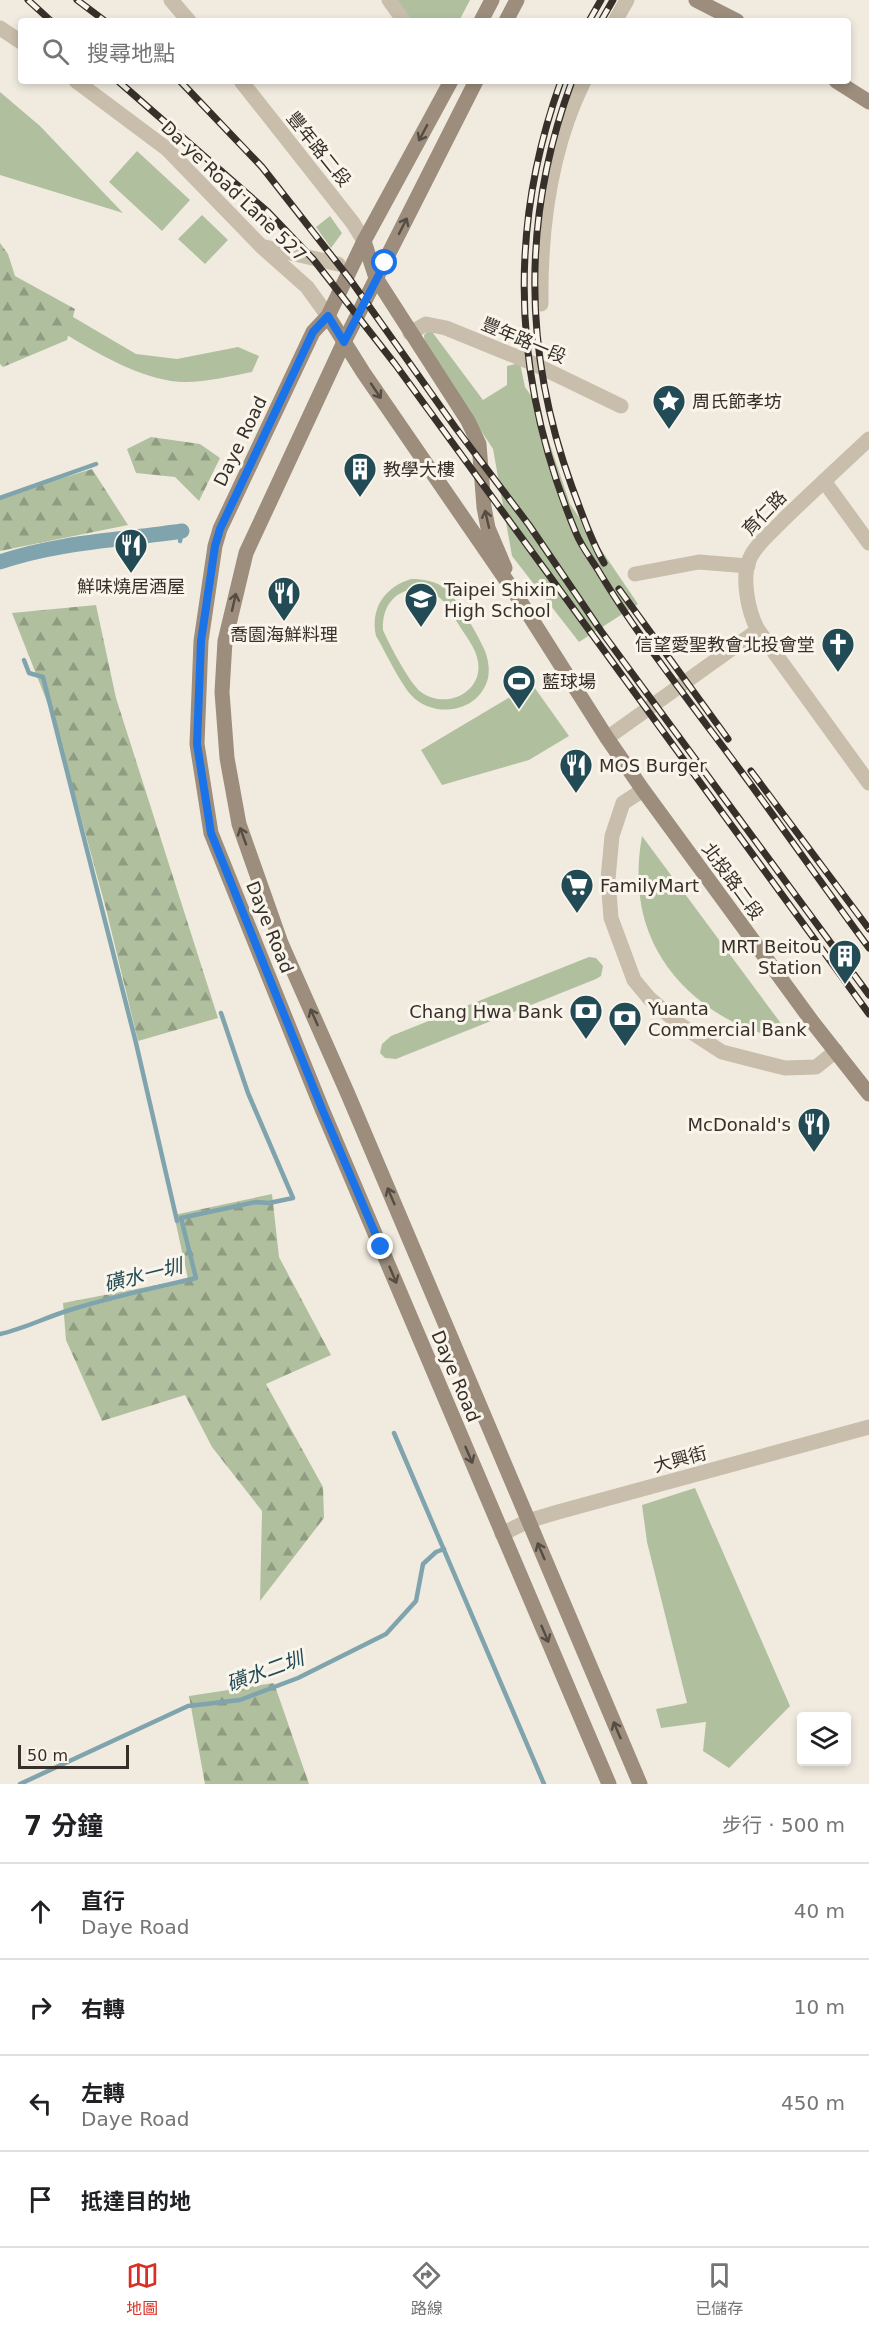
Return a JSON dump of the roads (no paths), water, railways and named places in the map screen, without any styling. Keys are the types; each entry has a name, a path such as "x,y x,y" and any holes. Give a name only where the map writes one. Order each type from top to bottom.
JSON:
{"main road":[{"path":"483,18 492,0"},
{"path":"508,18 517,0"},
{"path":"696,0 731,18"},
{"name":"Daye Road","path":"449,84 364,241 328,316 313,332 220,529 215,546 201,641 197,744 211,833 322,1109 609,1784"},
{"name":"Daye Road","path":"474,84 344,342 246,553 225,641 222,692 227,758 239,824 281,943 347,1092 640,1784"},
{"path":"841,84 869,102"},
{"path":"364,241 376,278 468,421 479,444 488,528 515,593"},
{"path":"328,316 515,593"},
{"name":"北投路二段","path":"515,593 607,738 643,790 869,1094"}],"street":[{"path":"171,0 186,18"},
{"path":"389,0 402,18"},
{"path":"617,18 627,0"},
{"path":"0,28 18,40"},
{"name":"Da-ye Road Lane 527","path":"80,84 167,149 262,247 307,287 328,316"},
{"name":"豐年路二段","path":"243,84 353,223 364,241"},
{"path":"541,304 541,267 547,200 557,152 582,84"},
{"path":"262,247 338,264"},
{"name":"豐年路一段","path":"410,333 426,324 446,328 532,363 621,406"},
{"name":"育仁路","path":"869,439 766,537 750,556 748,566 748,609 758,630 869,783"},
{"path":"824,481 869,543"},
{"path":"635,574 699,562 748,566"},
{"path":"607,738 758,630"},
{"path":"643,790 623,803 612,836 608,879 611,918 634,980 653,1002 679,1024 722,1052 785,1068 816,1067 836,1051"},
{"name":"大興街","path":"502,1534 528,1521 869,1427"}],"waterway":[{"path":"0,498 96,464"},
{"path":"180,541 182,531"},
{"path":"0,562 67,546 182,531"},
{"path":"24,660 29,673 43,677 136,1043 177,1221"},
{"name":"磺水一圳","path":"0,1334 85,1305 196,1278 181,1218 256,1202 269,1203 293,1198 248,1093 221,1013"},
{"path":"394,1433 544,1784"},
{"name":"磺水二圳","path":"20,1784 188,1706 240,1700 298,1678 386,1634 416,1601 423,1564 436,1552 444,1549"}],"railway":[{"path":"28,0 48,18"},
{"path":"77,0 101,18"},
{"path":"591,18 601,0"},
{"path":"603,18 613,0"},
{"path":"121,84 268,212 313,259 395,364 869,1014"},
{"path":"183,84 262,167 349,278 455,427 529,525 601,631 869,995"},
{"path":"560,84 543,138 531,195 525,252 525,308 530,365 540,421 555,477 578,539 626,614 869,948"},
{"path":"571,84 544,182 537,233 535,284 537,335 544,386 556,436 572,487 594,545 604,563"},
{"path":"619,589 728,739"},
{"path":"751,771 869,929"}],"place":[{"name":"周氏節孝坊","path":"669,430"},
{"name":"教學大樓","path":"360,498"},
{"name":"鮮味燒居酒屋","path":"131,574"},
{"name":"喬園海鮮料理","path":"284,622"},
{"name":"Taipei Shixin High School","path":"421,628"},
{"name":"信望愛聖教會北投會堂","path":"838,673"},
{"name":"藍球場","path":"519,710"},
{"name":"MOS Burger","path":"576,794"},
{"name":"FamilyMart","path":"577,914"},
{"name":"MRT Beitou Station","path":"845,985"},
{"name":"Chang Hwa Bank","path":"586,1040"},
{"name":"Yuanta Commercial Bank","path":"625,1047"},
{"name":"McDonald's","path":"814,1153"}]}
